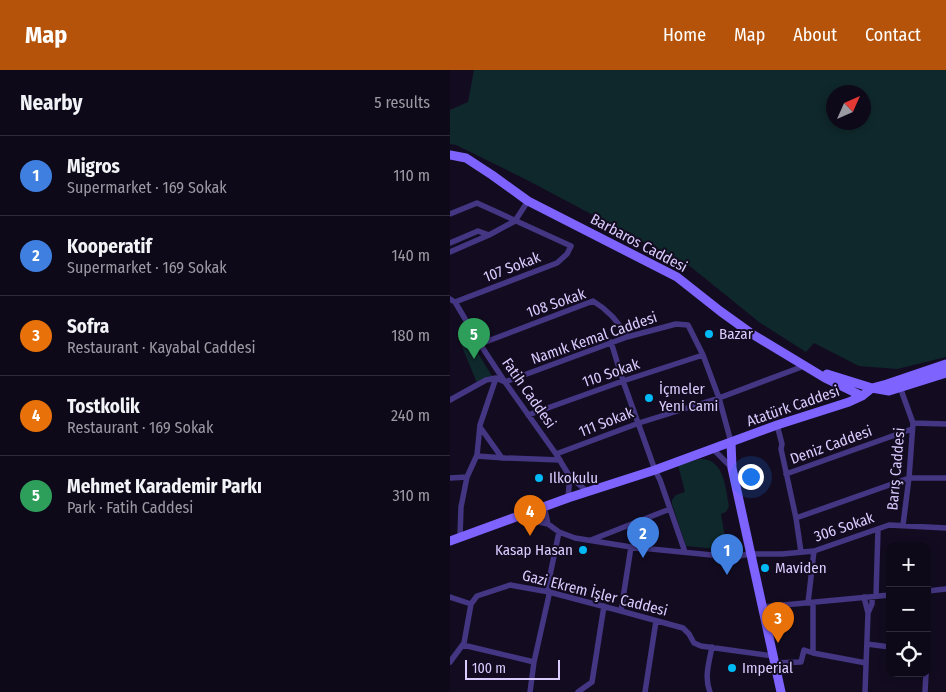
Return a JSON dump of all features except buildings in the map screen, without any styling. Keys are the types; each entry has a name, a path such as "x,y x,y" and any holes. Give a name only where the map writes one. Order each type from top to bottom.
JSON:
{"street":[{"name":"Barbaros Caddesi","path":"450,155 466,158 492,174 528,201 677,276 752,334 825,378 862,396"},
{"path":"450,252 490,236 516,220 528,201"},
{"path":"450,214 477,203 516,220"},
{"name":"107 Sokak","path":"453,301 557,262 567,254 571,246 516,220"},
{"path":"450,243 478,231 490,236"},
{"name":"Fatih Caddesi","path":"453,301 505,382 570,477 588,492"},
{"name":"108 Sokak","path":"480,344 593,301 606,309 621,325 627,337"},
{"name":"Namık Kemal Caddesi","path":"505,382 627,337 676,324 688,325 703,355 719,398 731,442"},
{"path":"611,342 623,381 685,552"},
{"name":"110 Sokak","path":"528,416 623,381 703,355"},
{"name":"Atatürk Caddesi","path":"450,540 849,402 862,396 872,388 946,364"},
{"name":"Atatürk Caddesi","path":"808,367 872,388 889,391 946,373"},
{"name":"111 Sokak","path":"558,457 639,423 808,367"},
{"path":"450,400 486,380 496,378 505,382"},
{"path":"460,537 461,507 467,477 477,456 480,427 496,378"},
{"name":"Barış Caddesi","path":"900,388 913,426 910,478 903,525"},
{"name":"Deniz Caddesi","path":"786,474 913,426 946,424"},
{"path":"778,425 801,552"},
{"path":"480,427 502,458"},
{"path":"731,442 732,468 780,692"},
{"path":"717,447 732,468"},
{"path":"477,456 502,458 558,457"},
{"path":"450,478 467,477"},
{"path":"568,498 570,477"},
{"path":"796,518 910,478 946,478"},
{"path":"515,517 548,524 544,506"},
{"path":"590,540 670,509"},
{"name":"306 Sokak","path":"548,524 559,532 575,538 631,547 732,557 750,554 814,551 888,525 946,528"},
{"path":"868,612 874,596 878,528"},
{"path":"530,692 559,532"},
{"path":"621,611 631,547"},
{"path":"814,551 810,603 813,653 866,663"},
{"name":"Gazi Ekrem İşler Caddesi","path":"471,604 477,596 510,585 549,592 684,628 694,643 701,646 801,662 804,650 813,653"},
{"path":"931,591 946,589"},
{"path":"762,607 886,595"},
{"path":"450,598 471,604 463,645 450,662"},
{"path":"864,598 868,612 865,692"},
{"path":"578,692 592,682 604,606"},
{"path":"645,692 656,621"},
{"path":"867,644 886,646"},
{"path":"463,645 534,662"},
{"path":"710,692 707,675 712,647"},
{"path":"925,692 926,677"}],"green space":[{"path":"474,70 946,70 946,357 897,369 859,366 814,343 806,352 759,322 691,267 527,180 456,145 450,144 450,110 468,102"},
{"path":"468,337 492,376 477,383 460,342"},
{"path":"700,459 714,463 721,473 726,486 729,506 726,512 721,514 727,550 686,546 672,504 672,500 676,495 685,492 678,465"}],"place":[{"name":"Bazar","path":"709,334"},
{"name":"Mehmet Karademir Parkı","path":"474,359"},
{"name":"İçmeler Yeni Cami","path":"649,398"},
{"name":"Ilkokulu","path":"539,478"},
{"name":"Tostkolik","path":"530,536"},
{"name":"Kasap Hasan","path":"583,550"},
{"name":"Kooperatif","path":"643,558"},
{"name":"Maviden","path":"765,568"},
{"name":"Migros","path":"727,575"},
{"name":"Sofra","path":"778,643"},
{"name":"Imperial","path":"732,668"}]}
